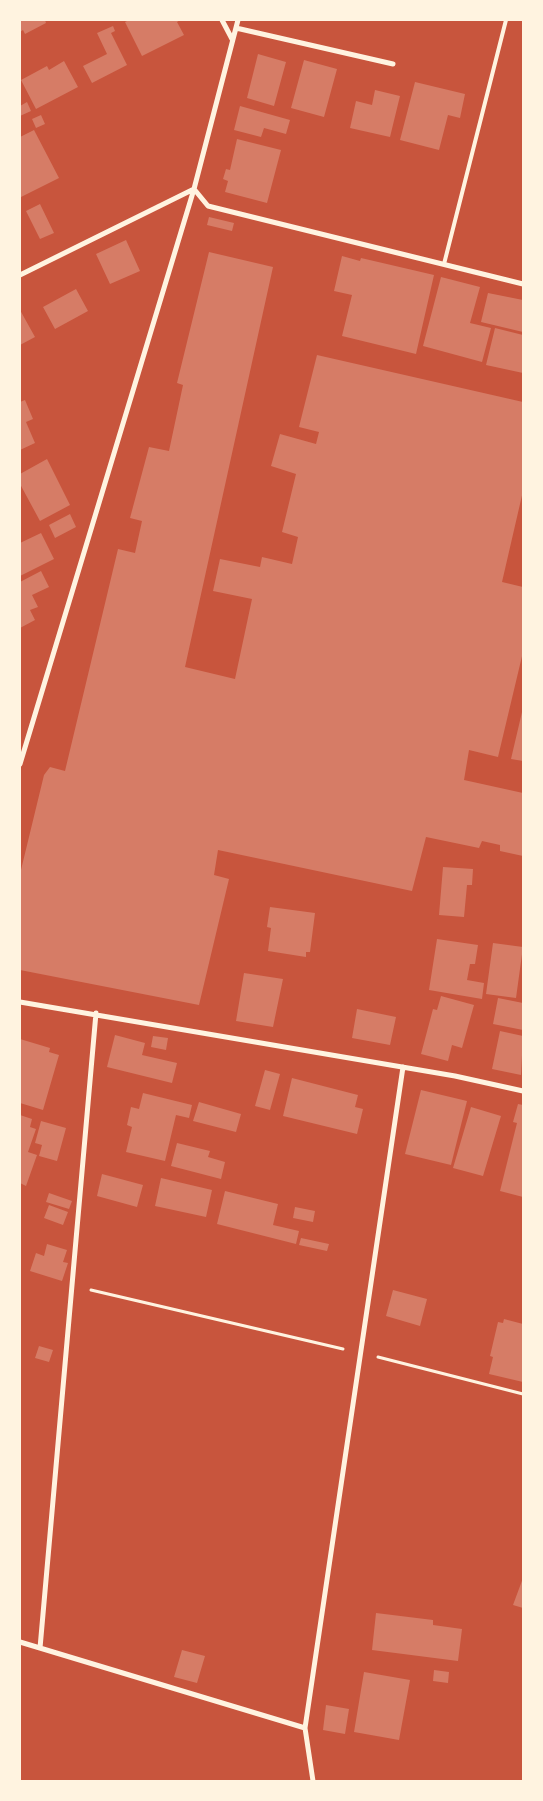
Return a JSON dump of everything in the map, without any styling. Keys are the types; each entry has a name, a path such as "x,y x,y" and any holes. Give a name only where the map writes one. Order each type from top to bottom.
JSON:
{"street":[{"path":"222,20 232,39"},
{"path":"20,764 21,755 194,188 238,20"},
{"path":"236,28 393,64"},
{"path":"194,188 208,206 523,284"},
{"path":"20,275 194,188"},
{"path":"20,1002 96,1013 403,1067 523,1091"},
{"path":"40,1648 96,1013"},
{"path":"313,1781 304,1728 403,1067"},
{"path":"20,1642 304,1728"}],"lane":[{"path":"444,264 506,20"}],"path":[{"path":"72,1286 360,1353 523,1394"}],"building":[{"path":"20,20 45,20 46,23 25,34 23,30 20,32"},
{"path":"129,20 180,20 177,22 184,35 142,56 125,22"},
{"path":"113,26 115,31 111,33 127,65 92,83 83,66 107,54 97,33"},
{"path":"258,54 286,62 274,106 247,98"},
{"path":"304,60 337,69 324,117 291,108"},
{"path":"64,61 78,87 36,109 21,80 47,66 49,70"},
{"path":"415,82 465,94 460,118 448,115 439,150 400,140"},
{"path":"375,90 400,96 390,137 350,128 356,101 372,105"},
{"path":"27,102 31,111 20,116 20,106"},
{"path":"240,106 290,120 286,134 264,128 261,137 234,130"},
{"path":"41,115 45,124 36,128 32,119"},
{"path":"34,130 59,178 21,197 20,137"},
{"path":"237,139 281,150 267,203 225,192 228,181 223,179 226,169 230,170"},
{"path":"40,204 54,233 40,239 26,211"},
{"path":"209,217 234,223 232,231 207,225"},
{"path":"126,240 140,271 110,284 96,254"},
{"path":"209,252 273,267 185,667 235,679 252,599 213,591 220,559 260,567 262,557 292,564 298,537 282,532 296,474 271,466 280,434 316,444 319,432 299,427 317,355 523,402 523,491 502,582 523,587 523,652 498,757 469,750 464,780 523,793 523,856 500,851 500,845 482,841 479,848 426,837 412,891 218,850 214,875 229,879 199,1005 20,970 20,874 44,775 50,767 65,771 118,549 135,553 142,521 130,518 149,447 169,451 183,385 177,383"},
{"path":"342,256 360,261 361,258 434,275 416,354 342,336 352,295 334,291"},
{"path":"441,277 480,287 470,323 491,328 482,362 423,346"},
{"path":"76,289 88,311 55,329 43,307"},
{"path":"488,293 523,300 523,332 481,322"},
{"path":"20,310 35,337 20,345"},
{"path":"495,328 523,335 523,373 486,365"},
{"path":"25,400 33,419 26,422 35,443 20,450 20,402"},
{"path":"47,459 70,505 40,521 20,484 20,474"},
{"path":"70,514 76,527 55,538 49,525"},
{"path":"41,533 54,559 20,576 20,543"},
{"path":"41,571 49,587 32,595 38,607 30,610 35,620 20,628 20,582"},
{"path":"523,712 523,761 511,759"},
{"path":"443,867 473,869 472,885 467,885 464,917 439,915"},
{"path":"270,907 315,913 310,952 306,952 306,957 268,951 271,928 267,927"},
{"path":"437,939 478,945 475,964 470,964 467,980 484,983 482,999 429,990"},
{"path":"493,943 523,947 516,998 486,994"},
{"path":"244,973 283,979 273,1027 236,1021"},
{"path":"441,996 474,1005 462,1048 452,1045 448,1061 421,1054 433,1009 437,1010"},
{"path":"498,998 523,1003 523,1030 493,1024"},
{"path":"357,1009 396,1017 390,1045 352,1038"},
{"path":"500,1031 523,1036 521,1075 492,1069"},
{"path":"115,1035 145,1043 142,1055 177,1063 172,1083 107,1067"},
{"path":"153,1036 168,1038 166,1050 151,1047"},
{"path":"20,1039 50,1048 49,1052 59,1055 43,1110 20,1103"},
{"path":"265,1070 280,1074 270,1110 255,1106"},
{"path":"292,1078 358,1095 355,1107 363,1109 357,1134 283,1116"},
{"path":"421,1090 467,1101 451,1165 405,1154"},
{"path":"143,1093 192,1105 189,1118 176,1115 165,1161 126,1152 132,1127 127,1125 131,1107 139,1109"},
{"path":"199,1102 241,1114 236,1132 193,1121"},
{"path":"518,1104 523,1105 523,1197 500,1191 517,1123 513,1122"},
{"path":"471,1107 501,1116 483,1176 453,1168"},
{"path":"20,1115 32,1119 30,1127 36,1129 28,1152 37,1155 26,1186 20,1183"},
{"path":"41,1121 66,1128 57,1161 39,1156 42,1145 35,1143"},
{"path":"177,1143 210,1151 208,1157 225,1162 221,1179 171,1166"},
{"path":"102,1174 143,1185 137,1207 97,1196"},
{"path":"161,1178 212,1190 206,1217 155,1206"},
{"path":"225,1191 278,1204 273,1225 299,1231 296,1244 217,1224"},
{"path":"49,1193 72,1201 69,1209 46,1202"},
{"path":"49,1205 68,1212 63,1225 44,1218"},
{"path":"295,1207 315,1211 313,1222 293,1218"},
{"path":"301,1238 329,1244 327,1251 299,1245"},
{"path":"47,1244 67,1250 63,1262 68,1263 62,1281 30,1271 36,1253 44,1256"},
{"path":"393,1290 427,1299 420,1326 386,1316"},
{"path":"504,1319 523,1324 523,1382 489,1374 493,1357 490,1356 498,1322 503,1323"},
{"path":"39,1346 53,1350 49,1362 35,1358"},
{"path":"523,1578 523,1608 513,1605"},
{"path":"376,1613 433,1620 433,1625 462,1629 458,1661 372,1650"},
{"path":"182,1650 205,1656 197,1683 174,1677"},
{"path":"434,1670 449,1672 448,1683 433,1681"},
{"path":"364,1672 410,1680 399,1740 354,1732"},
{"path":"326,1705 349,1709 345,1734 323,1730"}]}
